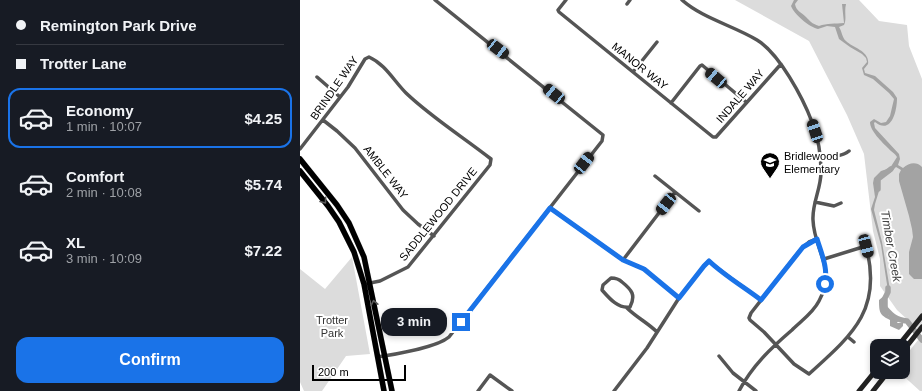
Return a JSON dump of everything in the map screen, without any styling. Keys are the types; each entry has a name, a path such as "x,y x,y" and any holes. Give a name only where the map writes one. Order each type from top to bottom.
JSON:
{"main road":[{"path":"300,159 337,205 349,223 364,257 392,391"},
{"path":"300,171 335,216 346,233 354,252 364,284 384,391"},
{"path":"904,339 921,318"},
{"path":"910,343 922,327"},
{"path":"859,391 870,378"},
{"path":"873,391 882,379"}],"street":[{"path":"378,357 435,345 449,337 602,141 603,135 528,73 435,0"},
{"name":"MANOR WAY","path":"566,0 558,10 562,15 712,136"},
{"path":"627,4 630,0"},
{"path":"682,0 696,10 760,42 774,55 792,82 812,122 820,157 820,183 815,202 813,221 826,271 824,290 819,301 807,316 756,364 739,391"},
{"path":"633,72 657,42"},
{"name":"BRINDLE WAY","path":"300,148 323,120 365,59 369,57 373,59 411,96 490,159"},
{"name":"INDALE WAY","path":"712,136 716,137 781,64"},
{"path":"671,103 701,65 703,65 709,72 746,102"},
{"path":"317,77 340,96"},
{"name":"AMBLE WAY","path":"323,120 338,131 355,148 403,210 434,236"},
{"path":"820,157 846,154 849,151"},
{"name":"SADDLEWOOD DRIVE","path":"370,283 380,281 408,268 490,165 490,159"},
{"path":"655,176 700,211"},
{"path":"623,260 675,192"},
{"path":"815,202 834,206 840,203"},
{"path":"550,208 623,260 644,269 679,298"},
{"path":"817,239 803,247 751,313 749,318 794,364 809,374 848,337 862,317 869,291 870,273 866,246 824,259"},
{"path":"614,391 647,348 679,298 709,261 720,271 761,300"},
{"path":"627,308 630,307 633,301 631,288 618,279 610,278 603,285 602,290 610,299 620,306 627,308 657,332"},
{"path":"848,337 854,342"},
{"path":"719,356 733,373 756,391"},
{"path":"478,391 490,374 512,391"}],"green space":[{"path":"735,0 859,0 879,21 907,25 909,46 922,79 922,333 897,310 880,286 880,259 873,231 864,154 847,115 809,41"},
{"name":"Trotter Park","path":"352,257 370,354 346,356 322,391 304,391 300,382 300,269 325,289"},
{"path":"922,335 922,391 920,391 907,379 910,379 910,350"}],"shaded area":[{"path":"794,0 798,0 795,4 798,10 811,22 819,26 844,23 842,4 846,4 845,23 839,27 845,40 866,56 868,64 864,69 865,73 875,76 893,92 897,98 896,109 892,120 885,126 875,122 875,128 899,154 900,159 898,165 903,168 915,163 922,167 922,279 914,279 909,274 909,252 913,237 909,216 899,181 899,174 901,170 896,167 890,173 882,174 877,182 879,191 874,210 882,242 890,290 885,298 888,315 892,317 895,316 899,320 897,323 903,323 903,326 899,330 890,326 890,320 882,315 879,308 879,300 888,291 881,245 871,209 875,197 873,183 874,178 881,171 890,168 897,157 877,136 872,129 870,122 874,119 881,123 886,122 890,116 894,99 873,79 864,75 862,68 867,62 866,58 839,39 835,27 827,26 818,29 810,26 798,16 791,6"}],"waterway":[{"name":"Timber Creek","path":"878,189 878,179 891,169"},
{"name":"Timber Creek","path":"888,288 885,298 885,308 894,317 907,321 922,340"}],"place":[{"name":"Bridlewood Elementary","path":"770,179"}],"route":[{"path":"461,322 550,208 623,260 644,269 679,298 709,261 720,271 761,300 803,247 809,242 817,239 825,264 825,284"}]}
